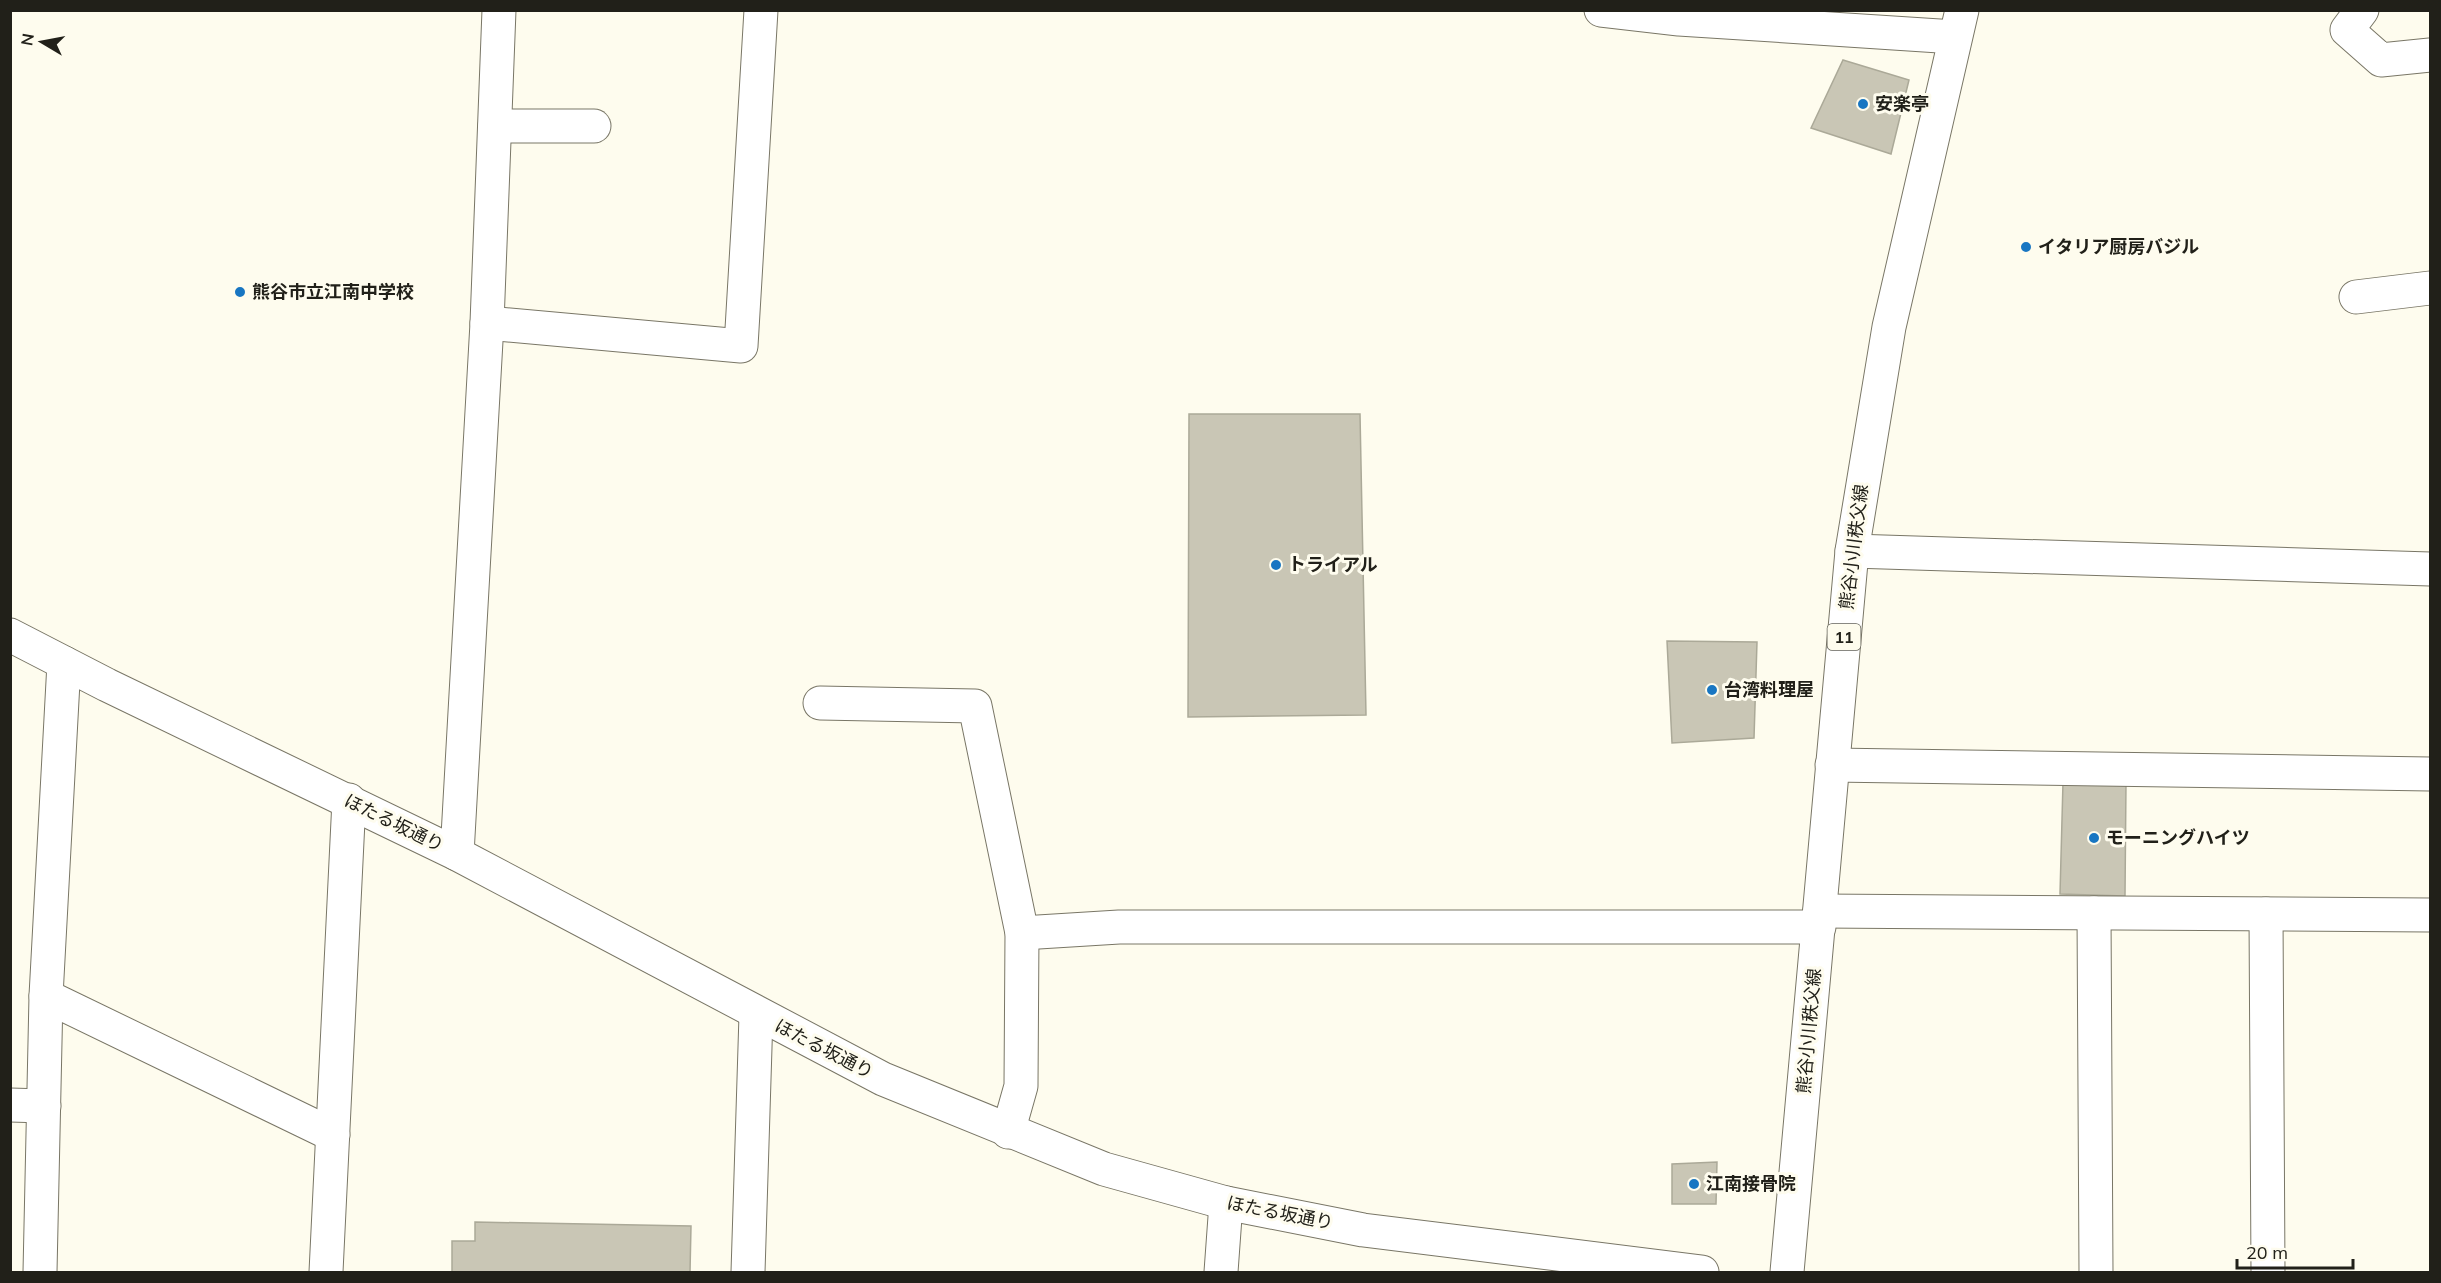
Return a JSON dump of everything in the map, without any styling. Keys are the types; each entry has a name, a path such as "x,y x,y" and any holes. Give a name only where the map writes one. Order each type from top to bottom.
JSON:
{"street":[{"path":"457,854 487,323 499,10"},
{"path":"487,323 741,346 761,10"},
{"path":"1601,10 1679,19 1959,24"},
{"path":"2362,10 2347,30 2381,60 2430,55"},
{"name":"熊谷小川秩父線","path":"1787,1272 1852,551 1889,327 1959,24"},
{"path":"495,126 594,126"},
{"path":"2356,297 2430,288"},
{"path":"1852,551 2430,569"},
{"name":"ほたる坂通り","path":"10,635 457,854 756,1015 883,1079 1008,1132 1104,1169 1226,1203 1363,1230 1702,1272"},
{"path":"40,1272 46,996 64,663"},
{"path":"820,703 975,706 1022,933 1021,1086 1008,1132"},
{"path":"1832,765 2430,774"},
{"path":"326,1272 349,800"},
{"path":"1022,933 1119,927 1819,919 2094,913 2430,915"},
{"path":"2094,913 2096,1272"},
{"path":"2266,914 2268,1272"},
{"path":"46,996 333,1134"},
{"path":"748,1272 756,1015"},
{"path":"10,1105 44,1106"},
{"path":"1221,1272 1226,1203"}],"building":[{"name":"安楽亭","path":"1843,60 1909,80 1891,154 1811,128"},
{"name":"トライアル","path":"1189,414 1360,414 1366,715 1188,717"},
{"name":"台湾料理屋","path":"1667,641 1757,642 1754,738 1672,743"},
{"name":"モーニングハイツ","path":"2063,782 2126,783 2125,896 2060,894"},
{"name":"江南接骨院","path":"1717,1162 1716,1204 1672,1204 1672,1164"},
{"path":"475,1222 691,1226 690,1272 452,1272 452,1241 475,1241"}],"place":[{"name":"安楽亭","path":"1863,104"},
{"name":"イタリア厨房バジル","path":"2026,247"},
{"name":"熊谷市立江南中学校","path":"240,292"},
{"name":"トライアル","path":"1276,565"},
{"name":"台湾料理屋","path":"1712,690"},
{"name":"モーニングハイツ","path":"2094,838"},
{"name":"江南接骨院","path":"1694,1184"}]}
